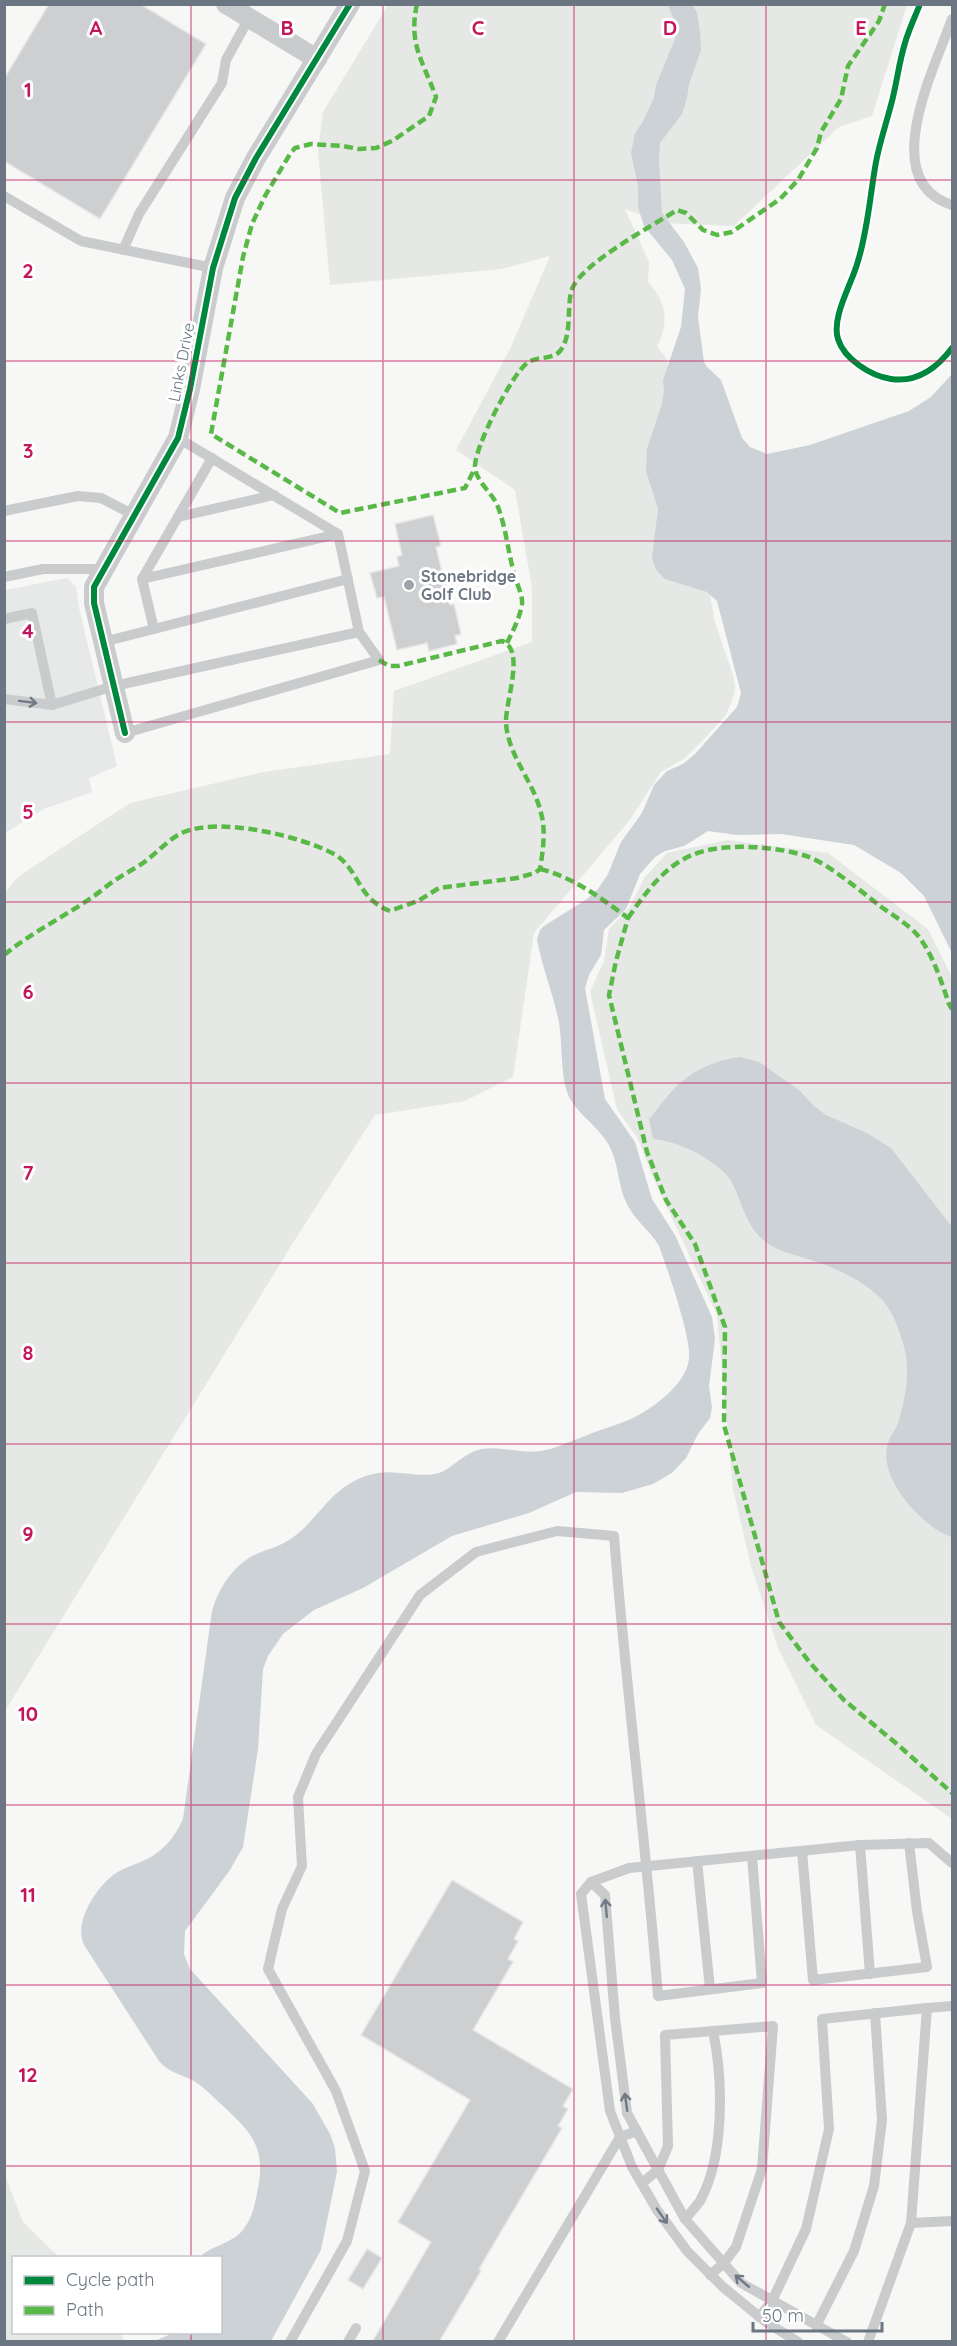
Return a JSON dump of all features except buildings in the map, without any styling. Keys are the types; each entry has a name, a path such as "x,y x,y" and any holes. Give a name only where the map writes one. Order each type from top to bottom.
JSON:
{"street":[{"path":"226,4 317,59"},
{"name":"Links Drive","path":"125,733 93,595 94,586 178,438 213,268 235,198 256,158 350,4"}],"lane":[{"path":"123,250 139,214 222,83 226,60 249,18"},
{"path":"952,19 923,101 914,158 915,170 925,189 952,205"},
{"path":"4,196 81,241 213,268"},
{"path":"125,733 379,660 359,632 338,534 178,438"},
{"path":"154,628 141,579 212,458"},
{"path":"178,517 274,495"},
{"path":"4,511 78,496 102,498 134,515"},
{"path":"141,579 338,534"},
{"path":"4,577 43,569 102,569"},
{"path":"103,642 348,579"},
{"path":"4,619 32,613 52,705"},
{"path":"4,699 52,705 114,686 359,632"},
{"path":"290,2342 347,2241 365,2171 336,2091 268,1969 282,1909 302,1866 298,1797 316,1754 420,1595 476,1552 557,1531 614,1536 630,1711 648,1866 658,1996 762,1983 752,1856"},
{"path":"802,1851 813,1980 927,1967 916,1911 909,1843"},
{"path":"798,2342 759,2316 710,2275 687,2251 657,2210 632,2167 610,2111 581,1894 591,1882 629,1868 860,1845 929,1843 952,1863"},
{"path":"860,1845 870,1974"},
{"path":"697,1861 710,1989"},
{"path":"591,1882 605,1895 615,2018 627,2113 685,2219 741,2283 847,2342"},
{"path":"759,2316 772,2301 806,2229 829,2129 822,2019 952,2006"},
{"path":"868,2342 911,2223 927,2008"},
{"path":"816,2326 854,2251 874,2186 882,2120 875,2013"},
{"path":"642,2183 658,2170 668,2146 666,2035 773,2026 762,2169 736,2247 724,2263 710,2275"},
{"path":"685,2219 700,2201 711,2174 716,2145 721,2099 719,2059 713,2031"},
{"path":"498,2342 620,2137 637,2131"},
{"path":"911,2223 952,2221"},
{"path":"348,2342 356,2328"}],"shaded area":[{"name":"Stonebridge Golf Club","path":"388,5 907,5 872,116 839,127 734,226 662,223 625,209 649,262 648,282 659,297 664,312 664,329 657,346 666,358 715,622 735,686 726,715 684,759 661,772 629,821 534,933 513,1077 465,1101 375,1115 296,1238 5,1711 5,892 19,876 130,803 264,772 390,754 394,691 532,642 532,588 515,490 456,450 510,349 550,256 501,269 330,285 318,151 323,112"},
{"path":"668,5 692,5 697,12 701,50 689,84 682,114 660,143 662,213 684,242 698,268 701,289 698,317 704,362 721,380 742,438 750,447 767,454 810,445 909,411 931,397 952,374 952,953 924,896 901,873 854,845 781,834 737,835 708,831 684,846 665,851 655,857 640,874 626,909 604,930 601,955 589,975 585,988 605,1099 635,1142 652,1199 675,1235 712,1317 715,1339 709,1386 712,1407 710,1418 698,1434 686,1458 672,1473 653,1484 622,1493 576,1492 529,1513 452,1536 363,1588 314,1610 283,1634 268,1656 263,1669 258,1749 243,1847 230,1870 185,1931 184,1954 190,1969 313,2104 335,2148 337,2172 321,2250 271,2341 155,2341 171,2334 222,2334 222,2256 201,2256 238,2235 246,2226 256,2199 260,2174 258,2151 248,2132 208,2092 198,2083 171,2071 159,2061 84,1945 81,1936 84,1916 101,1886 116,1873 162,1849 173,1837 183,1819 212,1611 218,1594 233,1572 246,1560 292,1538 341,1489 363,1477 383,1472 435,1474 468,1454 482,1449 497,1448 534,1452 556,1447 631,1419 648,1409 675,1387 687,1369 689,1349 687,1336 659,1246 626,1202 614,1157 607,1142 575,1106 567,1092 563,1076 559,1023 537,939 544,926 587,899 598,889 608,874 621,842 642,813 654,785 667,771 683,764 695,754 737,707 741,693 717,601 707,592 665,579 656,570 652,558 658,509 646,471 647,449 662,404 663,380 681,327 685,289 672,260 644,226 638,207 638,186 631,153 635,133 654,98 656,85 675,39 675,23"},
{"path":"67,578 76,587 117,766 89,778 92,792 44,809 5,833 5,590"},
{"path":"727,840 828,853 928,929 952,977 952,1819 816,1725 778,1648 751,1566 733,1489 717,1315 651,1173 638,1139 617,1109 590,992 604,961 609,929 630,907 644,878 667,853"},
{"path":"740,1057 759,1062 799,1090 826,1115 867,1133 891,1148 952,1227 952,1537 929,1524 909,1505 899,1492 888,1468 886,1451 901,1413 907,1363 898,1327 884,1302 870,1289 842,1272 765,1242 755,1231 735,1188 725,1173 696,1152 673,1143 653,1139 649,1119 682,1081 709,1065"},
{"path":"4,2173 23,2222 58,2256 12,2256 12,2334 121,2334 124,2341 5,2341"}],"marked path":[{"path":"417,4 414,30 418,52 436,97 429,116 392,141 376,148 359,149 311,144 295,148 290,154 265,196 252,224 243,257 211,434 340,513 465,488 475,468"},
{"path":"507,643 520,614 521,597 498,507 475,468 480,446 503,396 527,363 553,356 560,351 567,337 572,289 578,279 603,257 677,210 686,213 703,230 717,235 732,232 780,199 798,180 817,148 821,132 841,99 848,66 879,21 885,4"},
{"path":"4,955 113,881 141,865 175,837 200,828 239,828 260,831 319,847 342,860 371,899 390,911 418,901 439,888 517,878 535,873 540,869 543,826 538,802 511,747 508,735 506,723 514,665 513,654 509,646 502,641 398,666 389,666 379,660"},
{"path":"628,918 663,874 692,855 719,848 734,847 766,848 796,853 816,860 835,872 906,924 924,945 933,961 952,1009"},
{"path":"540,869 575,883 628,918 609,995 647,1152 666,1200 695,1244 725,1327 724,1425 779,1622 810,1663 844,1700 952,1793"}],"cycle path":[{"path":"125,733 94,603 94,587 178,438 190,389 213,268 235,198 256,158 350,4"},
{"path":"920,4 903,50 878,154 867,224 855,270 837,321 837,330 841,346 852,360 875,374 891,379 910,379 926,372 940,362 952,348"}],"place":[{"name":"Stonebridge Golf Club","path":"409,585"}]}
